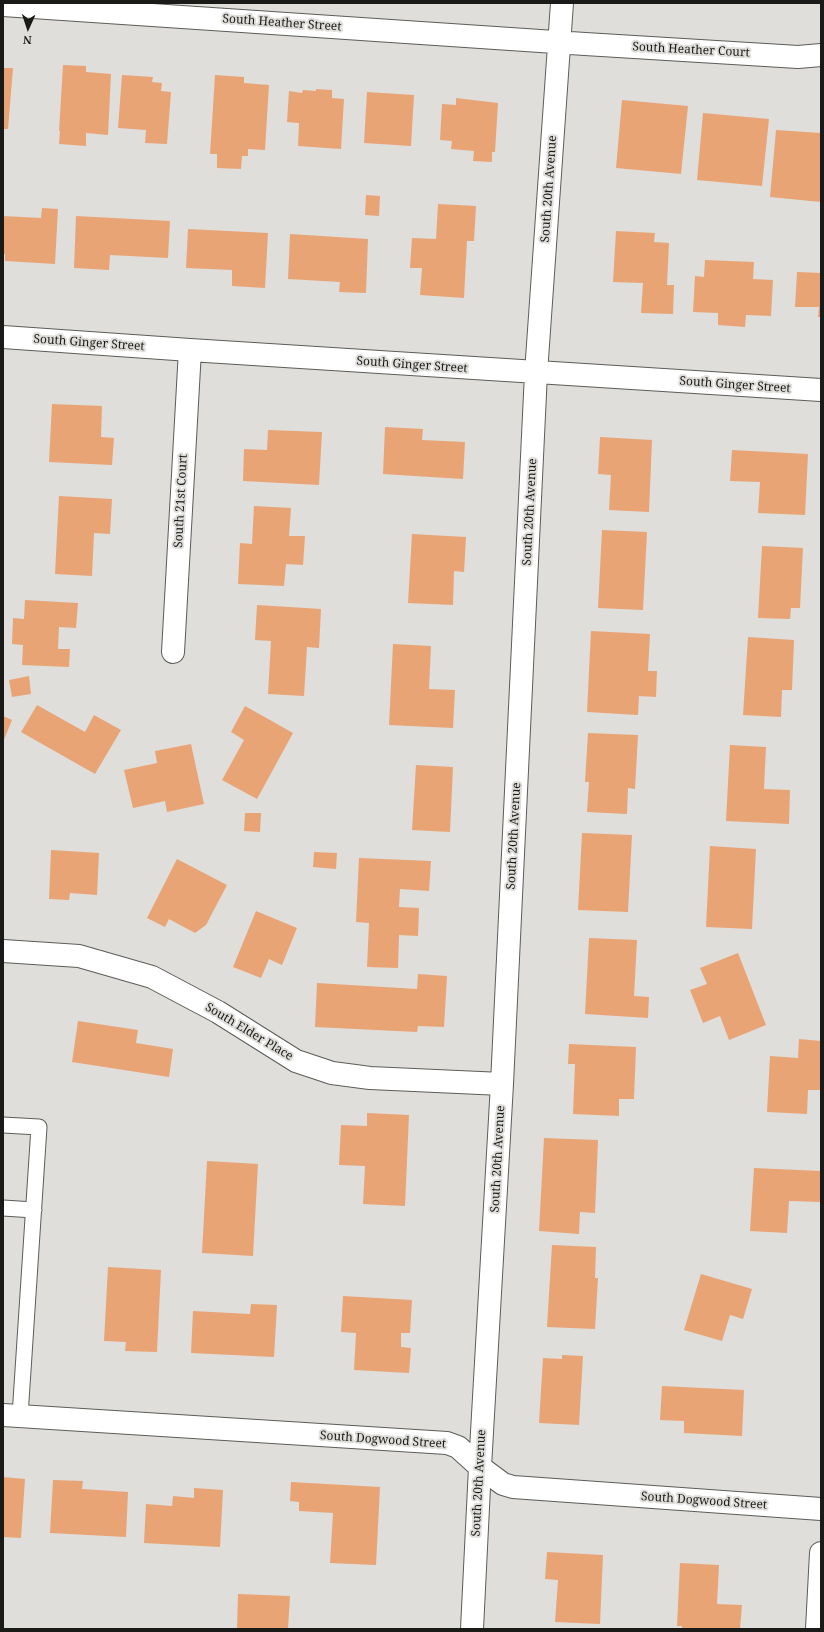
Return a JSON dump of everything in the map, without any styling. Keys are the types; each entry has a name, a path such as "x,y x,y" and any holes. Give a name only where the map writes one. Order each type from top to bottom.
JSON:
{"street":[{"name":"South 20th Avenue","path":"472,1629 502,1084 536,373 562,3"},
{"name":"South Heather Street","path":"3,4 560,42"},
{"name":"South Heather Court","path":"560,42 798,57 821,55"},
{"name":"South Ginger Street","path":"3,337 536,373 821,390"},
{"name":"South 21st Court","path":"173,652 190,350"},
{"name":"South Elder Place","path":"3,950 79,956 152,977 218,1012 296,1061 332,1073 370,1078 502,1084"},
{"name":"South Dogwood Street","path":"11,1416 448,1443 458,1447 480,1467 503,1484 513,1487 821,1509"},
{"path":"817,1629 821,1553"}],"lane":[{"path":"3,1125 39,1127 34,1210 11,1416"},
{"path":"3,1208 34,1210"}],"building":[{"path":"63,65 86,66 86,72 111,74 108,135 86,133 86,146 59,144"},
{"path":"3,68 13,68 8,129 3,129"},
{"path":"122,75 153,77 152,82 162,83 161,91 171,92 167,144 145,143 146,130 118,128"},
{"path":"215,75 244,77 244,83 269,85 265,150 248,149 248,156 242,156 241,169 217,168 217,154 210,154"},
{"path":"316,89 332,90 332,98 344,99 341,149 298,146 299,123 287,122 289,91 302,93 303,90 316,91"},
{"path":"367,92 414,95 411,146 364,143"},
{"path":"456,98 498,103 495,152 492,152 492,162 473,161 474,151 451,149 452,141 440,140 442,104 456,105"},
{"path":"622,100 688,106 681,174 616,168"},
{"path":"703,113 769,119 762,186 697,180"},
{"path":"776,130 821,133 821,202 770,197"},
{"path":"366,195 380,196 379,216 365,215"},
{"path":"438,204 476,206 474,241 467,241 464,298 420,295 422,268 410,268 412,238 436,239"},
{"path":"42,208 58,209 55,264 5,261 5,254 3,254 3,216 41,218"},
{"path":"76,216 170,221 168,258 110,255 109,270 74,268"},
{"path":"188,229 268,233 265,288 232,286 232,270 186,268"},
{"path":"616,231 655,233 654,242 669,243 667,285 674,285 673,314 641,313 643,283 613,282"},
{"path":"290,234 368,239 366,293 339,292 340,282 288,279"},
{"path":"705,260 754,262 753,279 773,280 771,316 746,315 745,327 718,325 718,313 693,312 695,276 704,277"},
{"path":"797,272 821,273 821,317 818,317 819,307 795,307"},
{"path":"52,404 102,406 101,437 114,438 112,465 49,462"},
{"path":"385,427 423,429 422,440 465,442 463,479 383,474"},
{"path":"268,430 322,432 319,485 243,481 244,449 267,450"},
{"path":"600,437 652,440 649,512 609,510 611,475 598,474"},
{"path":"732,450 808,454 805,515 758,513 760,482 730,481"},
{"path":"59,496 112,499 110,534 94,533 92,576 55,574"},
{"path":"254,506 291,508 289,536 305,536 303,565 286,564 284,586 238,584 240,543 252,544"},
{"path":"602,530 647,532 643,610 598,608"},
{"path":"412,534 466,537 464,572 454,571 453,605 408,603"},
{"path":"762,546 803,548 800,608 791,608 790,619 758,618"},
{"path":"25,600 78,603 76,628 59,627 58,649 70,649 69,667 22,665 23,645 12,644 13,618 24,619"},
{"path":"257,605 321,609 319,648 307,647 304,696 268,694 271,641 255,640"},
{"path":"591,631 650,634 648,671 657,671 656,697 639,696 638,715 587,712"},
{"path":"748,637 794,640 792,690 782,690 781,717 743,715"},
{"path":"393,644 431,646 429,689 455,690 453,728 389,725"},
{"path":"29,676 31,694 12,697 9,680"},
{"path":"37,705 85,732 94,715 121,730 95,774 21,732"},
{"path":"245,706 293,733 257,799 222,780 244,740 231,732"},
{"path":"3,716 12,720 3,742"},
{"path":"588,733 638,735 635,789 628,788 627,814 587,812 589,782 585,782"},
{"path":"191,744 204,804 167,812 165,801 133,808 124,770 157,763 155,751"},
{"path":"730,745 766,747 764,789 790,790 789,824 726,821"},
{"path":"416,765 453,767 450,832 412,830"},
{"path":"245,813 261,813 260,832 244,831"},
{"path":"582,833 632,835 628,912 578,910"},
{"path":"710,846 756,849 752,929 706,927"},
{"path":"51,850 99,853 97,895 70,893 69,900 49,899"},
{"path":"314,852 337,853 336,869 313,867"},
{"path":"359,858 431,861 429,891 400,889 399,907 419,908 418,936 399,935 398,968 367,967 369,923 356,922"},
{"path":"177,859 227,885 206,925 195,933 169,919 165,927 147,918"},
{"path":"256,911 297,928 282,965 269,959 261,978 233,967"},
{"path":"589,938 637,940 634,996 649,997 648,1018 585,1014"},
{"path":"738,953 766,1025 729,1040 720,1016 703,1023 690,990 707,984 700,968"},
{"path":"418,974 447,976 444,1027 418,1026 417,1032 315,1027 317,983 417,989"},
{"path":"78,1021 138,1030 136,1043 173,1049 169,1077 72,1062"},
{"path":"799,1039 821,1041 821,1090 808,1090 807,1114 767,1112 770,1056 798,1058"},
{"path":"569,1044 636,1047 634,1099 619,1099 619,1116 573,1114 575,1064 568,1064"},
{"path":"367,1113 409,1115 405,1206 363,1204 365,1166 339,1165 341,1125 367,1126"},
{"path":"544,1138 598,1140 595,1213 580,1212 579,1234 539,1231"},
{"path":"207,1161 258,1164 253,1256 202,1253"},
{"path":"754,1168 821,1171 821,1202 789,1201 787,1233 750,1231"},
{"path":"552,1245 596,1247 595,1278 598,1278 595,1329 547,1327"},
{"path":"108,1267 161,1270 157,1352 125,1351 126,1342 104,1341"},
{"path":"701,1274 752,1289 743,1319 730,1315 722,1341 684,1330"},
{"path":"343,1296 412,1300 410,1333 401,1333 401,1347 411,1348 409,1373 354,1370 356,1333 341,1332"},
{"path":"251,1304 277,1305 274,1357 191,1353 193,1311 250,1314"},
{"path":"562,1355 583,1356 579,1425 539,1423 543,1358 562,1359"},
{"path":"662,1386 744,1390 742,1436 684,1433 684,1421 660,1420"},
{"path":"3,1477 25,1479 21,1538 3,1537"},
{"path":"53,1480 83,1481 82,1489 128,1492 126,1537 50,1533"},
{"path":"291,1482 380,1487 376,1565 330,1563 333,1513 299,1511 299,1502 290,1501"},
{"path":"194,1488 223,1490 220,1547 144,1543 146,1504 172,1506 173,1496 194,1498"},
{"path":"547,1552 603,1555 600,1624 555,1622 558,1580 545,1579"},
{"path":"680,1563 719,1565 717,1604 742,1605 740,1629 682,1629 682,1626 677,1626"},
{"path":"238,1594 290,1596 288,1629 237,1629"}]}
